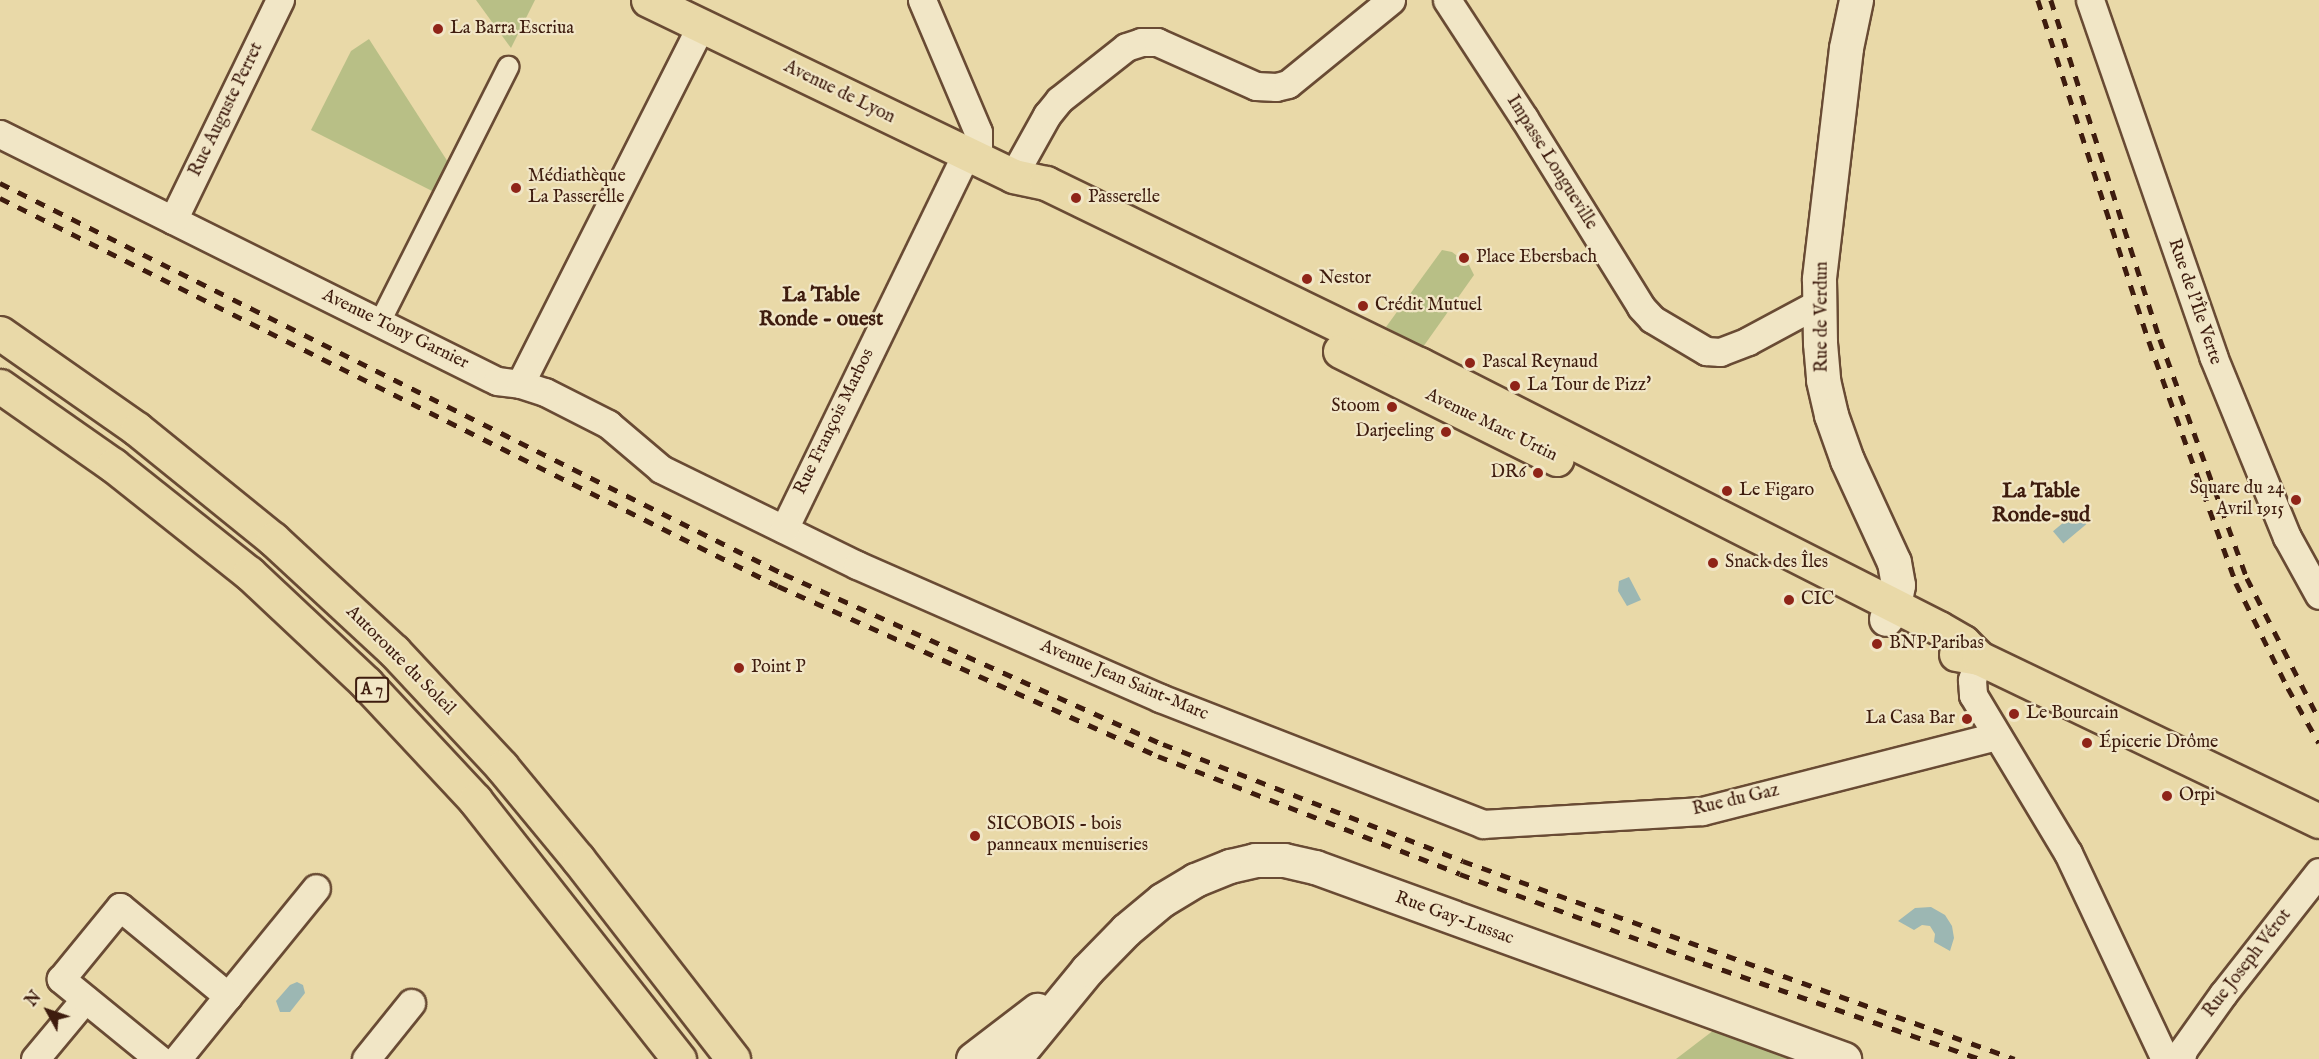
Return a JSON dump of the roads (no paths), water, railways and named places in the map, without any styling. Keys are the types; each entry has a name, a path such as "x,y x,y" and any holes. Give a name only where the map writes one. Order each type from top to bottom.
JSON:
{"main road":[{"name":"Avenue de Lyon","path":"650,1 972,157"},
{"name":"Avenue Marc Urtin","path":"972,157 1013,176 1038,199 1528,445 1890,612 1956,654 1979,658 2319,821"},
{"name":"Autoroute du Soleil","path":"0,333 147,436 273,539 394,651 509,776 578,859 733,1059"},
{"name":"A 7","path":"0,386 113,465 249,573 366,683 475,800 679,1059"}],"street":[{"name":"Rue Auguste Perret","path":"173,220 280,0"},
{"path":"922,0 978,132 972,157"},
{"path":"1013,176 1047,116 1059,100 1126,47 1141,42 1157,42 1256,86 1276,87 1288,84 1391,0"},
{"name":"Impasse Longueville","path":"1447,0 1524,118 1641,307 1652,319 1706,351 1720,352 1748,341 1819,303"},
{"name":"Rue de Verdun","path":"1856,0 1845,48 1819,303 1823,380 1831,415 1847,460 1894,562 1898,585 1890,612"},
{"name":"Rue de l'Île Verte","path":"2090,0 2213,356 2287,537 2319,595"},
{"path":"520,384 701,25"},
{"path":"379,324 508,67"},
{"name":"Avenue Tony Garnier","path":"0,134 497,381 520,384 544,392 608,424 661,469 784,529"},
{"name":"Rue François Marbos","path":"784,529 972,157"},
{"name":"Avenue Jean Saint-Marc","path":"784,529 856,565 1151,694 1470,820"},
{"path":"1979,658 1971,680 1973,695 2068,853 2171,1051"},
{"name":"Rue du Gaz","path":"1470,820 1483,824 1702,811 1997,736"},
{"name":"Rue Gay-Lussac","path":"1014,1059 1087,970 1126,930 1162,900 1196,880 1230,866 1255,860 1284,860 1315,867 1844,1059"},
{"name":"Rue Joseph Vérot","path":"2171,1051 2223,994 2319,872"},
{"path":"177,1059 316,888"},
{"path":"159,1059 61,979 120,907 228,996"},
{"name":"Rue Gay-Lussac","path":"973,1059 1087,970"},
{"path":"35,1059 86,999"},
{"path":"366,1059 411,1003"}],"water":[{"path":"2076,512 2086,524 2063,544 2053,531"},
{"path":"1629,577 1641,600 1627,606 1618,591 1619,581"},
{"path":"1931,907 1945,915 1952,926 1954,938 1950,951 1934,942 1935,934 1930,926 1922,925 1914,930 1898,921 1915,908"},
{"path":"297,982 303,985 305,993 290,1012 280,1012 276,1001 290,985"}],"railway":[{"path":"2038,0 2149,341 2236,583 2288,688 2319,743"},
{"path":"2051,0 2160,339 2247,578 2319,719"},
{"path":"0,183 784,574 1163,744 1463,861 2015,1059"},
{"path":"0,198 778,586 1158,756 1460,874 1703,963 1980,1059"}],"place":[{"name":"La Barra Escriua","path":"438,29"},
{"name":"Médiathèque La Passerelle","path":"516,188"},
{"name":"Passerelle","path":"1076,198"},
{"name":"Place Ebersbach","path":"1464,258"},
{"name":"Nestor","path":"1307,279"},
{"name":"Crédit Mutuel","path":"1363,306"},
{"name":"Pascal Reynaud","path":"1470,363"},
{"name":"La Tour de Pizz'","path":"1515,386"},
{"name":"Stoom","path":"1392,407"},
{"name":"Darjeeling","path":"1446,432"},
{"name":"DR6","path":"1538,473"},
{"name":"Le Figaro","path":"1727,491"},
{"name":"Square du 24 Avril 1915","path":"2296,500"},
{"name":"Snack des Îles","path":"1713,563"},
{"name":"CIC","path":"1789,600"},
{"name":"BNP Paribas","path":"1877,644"},
{"name":"Point P","path":"739,668"},
{"name":"Le Bourcain","path":"2014,714"},
{"name":"La Casa Bar","path":"1967,719"},
{"name":"Épicerie Drôme","path":"2087,743"},
{"name":"Orpi","path":"2167,796"},
{"name":"SICOBOIS - bois panneaux menuiseries","path":"975,836"}],"district":[{"name":"La Table Ronde - ouest","path":"821,308"},
{"name":"La Table Ronde-sud","path":"2041,504"}]}
